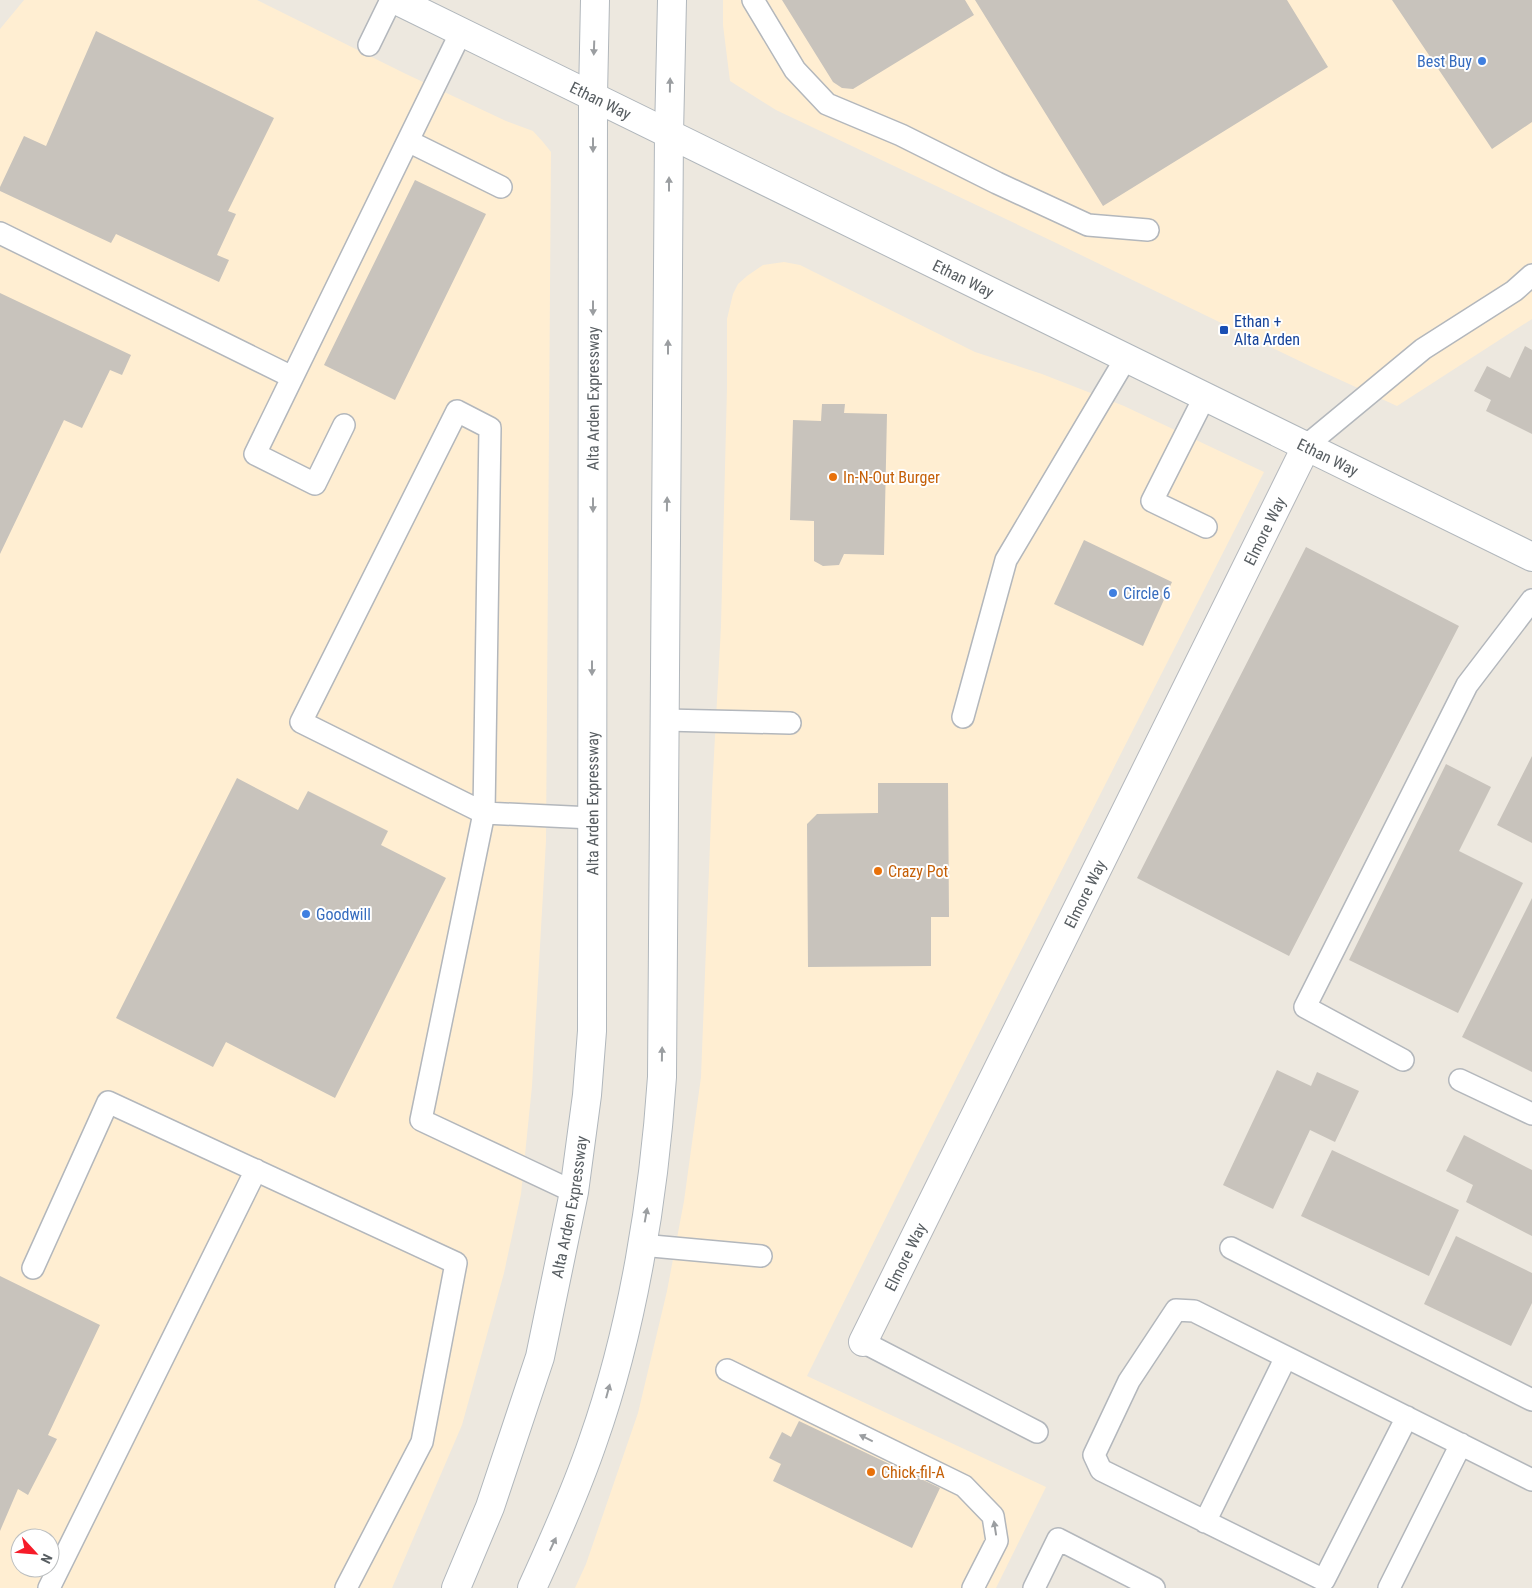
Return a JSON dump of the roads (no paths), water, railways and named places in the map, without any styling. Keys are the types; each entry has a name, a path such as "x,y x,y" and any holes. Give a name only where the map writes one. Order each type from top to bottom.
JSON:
{"main road":[{"name":"Ethan Way","path":"396,0 1532,556"},
{"name":"Alta Arden Expressway","path":"456,1588 490,1507 540,1357 574,1192 587,1095 592,1031 593,96 595,0"},
{"path":"532,1588 558,1532 594,1440 620,1346 641,1245 658,1128 662,1077 669,134 672,0"},
{"name":"Elmore Way","path":"863,1342 1307,445"}],"lane":[{"path":"369,45 391,0"},
{"path":"753,0 795,70 827,104 901,135 1088,225 1148,230"},
{"path":"344,425 315,484 255,454 461,32"},
{"path":"408,141 501,187"},
{"path":"0,233 292,377"},
{"path":"1307,445 1423,349 1514,291 1532,275"},
{"path":"963,717 1006,560 1126,358"},
{"path":"1205,396 1152,501 1206,527"},
{"path":"574,1192 421,1120 484,812 490,428 457,411 301,722 484,812 592,818"},
{"path":"1403,1060 1305,1007 1467,685 1532,600"},
{"path":"665,720 790,723"},
{"path":"1460,1080 1532,1114"},
{"path":"33,1268 108,1102 456,1263 422,1442 346,1588"},
{"path":"49,1588 256,1170"},
{"path":"641,1245 761,1256"},
{"path":"1231,1248 1532,1400"},
{"path":"1407,1417 1322,1584 1101,1470 1094,1455 1129,1380 1176,1310 1194,1310 1286,1357 1407,1417 1532,1480"},
{"path":"863,1342 1037,1432"},
{"path":"1205,1522 1286,1357"},
{"path":"727,1370 964,1486 993,1516 997,1541 973,1588"},
{"path":"1389,1588 1461,1444"},
{"path":"1034,1588 1058,1539 1154,1588"}],"place":[{"name":"Best Buy","path":"1482,61"},
{"name":"Ethan + Alta Arden","path":"1224,330"},
{"name":"In-N-Out Burger","path":"833,477"},
{"name":"Circle 6","path":"1113,593"},
{"name":"Crazy Pot","path":"878,871"},
{"name":"Goodwill","path":"306,914"},
{"name":"Chick-fil-A","path":"871,1472"}]}
